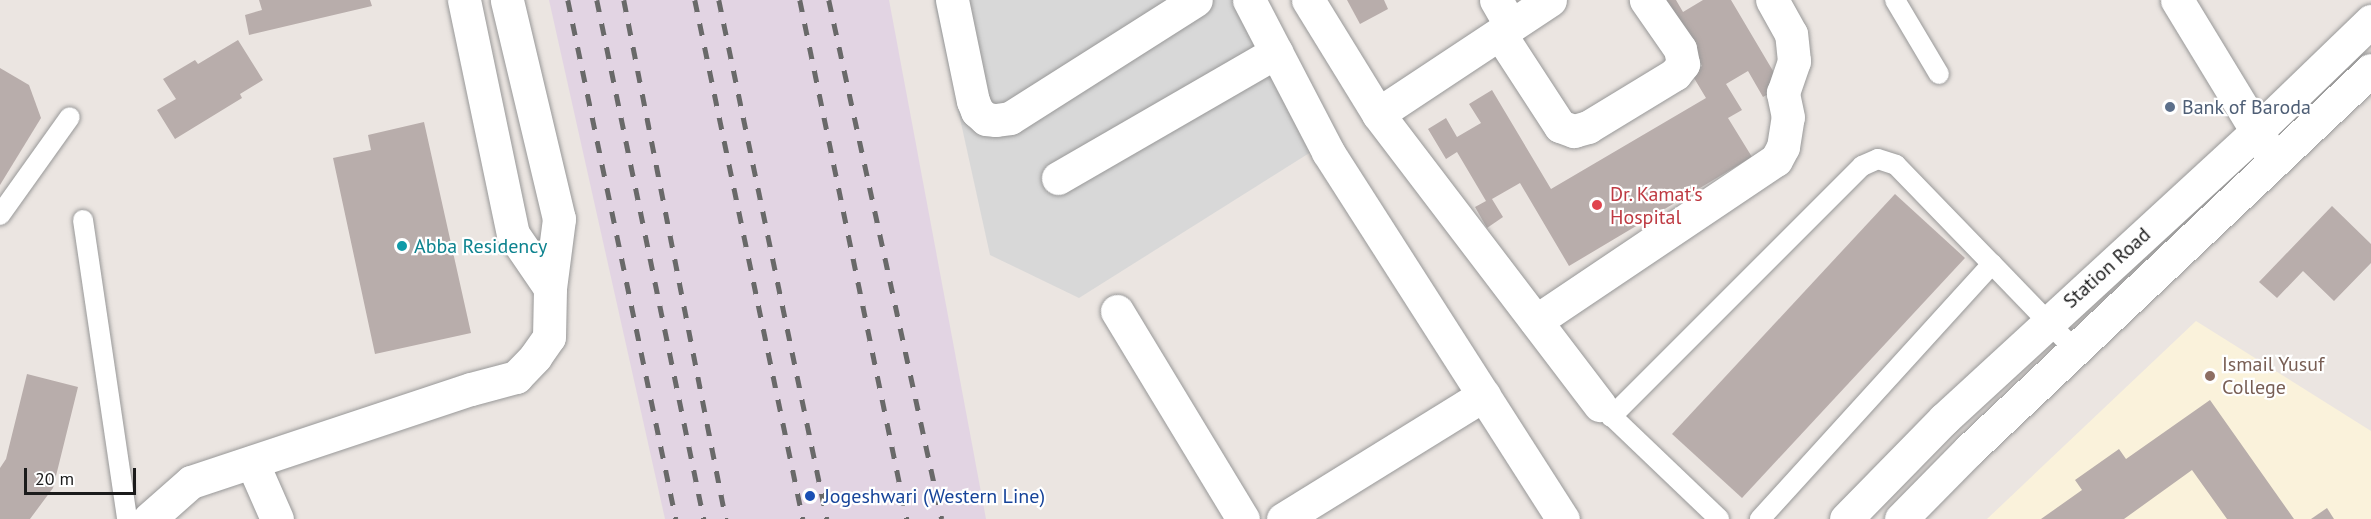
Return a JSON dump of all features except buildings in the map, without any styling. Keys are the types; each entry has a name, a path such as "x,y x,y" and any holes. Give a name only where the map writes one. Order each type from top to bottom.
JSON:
{"street":[{"path":"952,0 973,101 977,111 986,119 996,120 1010,118 1196,0"},
{"path":"1249,0 1328,152 1563,519"},
{"path":"1308,0 1378,114 1605,411"},
{"path":"1378,114 1502,20 1550,0"},
{"path":"1502,20 1560,126 1574,131 1598,121 1675,74 1683,64 1680,49 1646,0"},
{"path":"1536,321 1776,160 1783,147 1788,117 1783,93 1794,61 1791,34 1772,0"},
{"path":"2177,0 2275,161"},
{"path":"149,519 191,482 471,388 516,377 549,337 550,288 559,219 509,8 467,14 513,234 550,288"},
{"name":"Station Road","path":"1846,519 1944,419 2256,132 2371,21"},
{"path":"1058,178 1276,52"},
{"name":"Station Road","path":"1901,519 1969,450 2371,70"},
{"path":"1117,311 1243,519"},
{"path":"1283,519 1484,395"},
{"path":"252,462 277,519"}],"lane":[{"path":"1895,0 1939,74"},
{"path":"0,215 70,117"},
{"path":"1719,519 1605,411 1870,160 1888,160 1896,165 2075,350"},
{"path":"83,220 127,519"},
{"path":"1760,519 1992,264"}],"shaded area":[{"path":"549,0 889,0 986,519 665,519"},
{"path":"934,0 1258,0 1311,152 1079,298 990,255"},
{"name":"Ismail Yusuf College","path":"2196,321 2371,431 2371,519 1987,519"}],"railway":[{"path":"568,0 676,519"},
{"path":"597,0 704,519"},
{"path":"624,0 726,519"},
{"path":"695,0 803,519"},
{"path":"719,0 827,519"},
{"path":"800,0 907,519"},
{"path":"829,0 942,519"}],"place":[{"name":"Bank of Baroda","path":"2170,107"},
{"name":"Dr. Kamat's Hospital","path":"1597,205"},
{"name":"Abba Residency","path":"402,246"},
{"name":"Ismail Yusuf College","path":"2210,376"},
{"name":"Jogeshwari (Western Line)","path":"810,496"}]}
